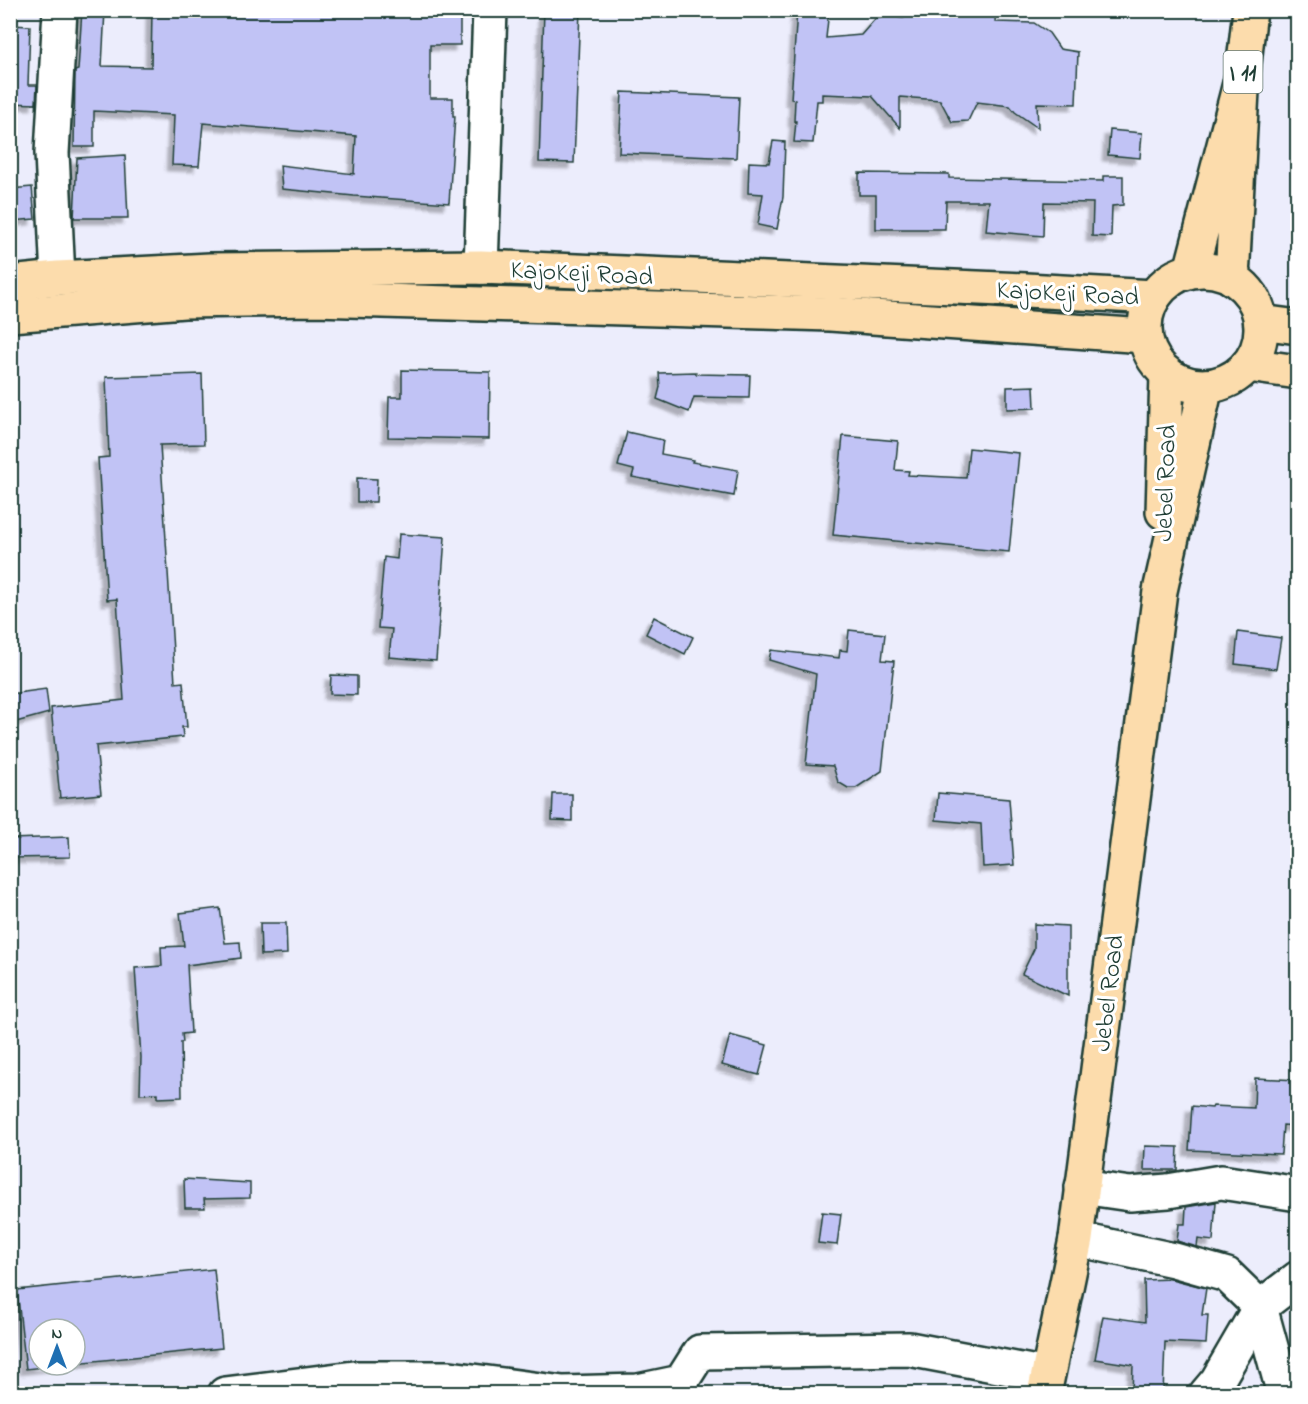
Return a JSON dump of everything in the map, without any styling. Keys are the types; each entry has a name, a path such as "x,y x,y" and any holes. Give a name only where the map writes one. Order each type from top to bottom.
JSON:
{"main road":[{"name":"I 11","path":"1232,278 1244,72 1250,10"},
{"name":"I 11","path":"1191,271 1244,72"},
{"name":"KajoKeji Road","path":"10,283 58,278 210,270 481,267 1154,297"},
{"path":"1191,271 1219,272 1232,278 1252,296 1261,321 1261,337 1248,365 1229,380 1206,386 1179,381 1167,374 1149,351 1145,336 1148,309 1154,297 1164,285 1191,271"},
{"name":"KajoKeji Road","path":"10,315 184,301 315,299 830,314 1145,336"},
{"path":"1261,321 1298,327"},
{"path":"1248,365 1298,372"},
{"name":"Jebel Road","path":"1160,591 1167,374"},
{"name":"Jebel Road","path":"1046,1384 1076,1239 1160,591 1206,386"}],"street":[{"path":"58,278 52,153 60,10"},
{"path":"481,267 490,10"},
{"path":"1082,1186 1130,1194 1168,1191 1221,1182 1298,1194"},
{"path":"1076,1239 1174,1260 1227,1275 1260,1307 1284,1394"},
{"path":"1206,1394 1217,1381 1260,1307 1298,1278"},
{"path":"225,1394 354,1378 450,1378 564,1393 680,1388 700,1352 806,1349 909,1349 1046,1384"}],"building":[{"path":"82,10 105,10 102,66 151,67 152,10 392,10 409,11 409,14 460,16 460,45 430,45 430,98 453,98 453,116 455,116 449,203 282,189 280,165 354,174 356,136 203,123 199,166 172,165 174,115 94,111 94,147 74,147 75,71 78,70"},
{"path":"544,10 580,10 574,163 539,162"},
{"path":"797,10 829,10 826,38 861,35 875,19 887,16 903,18 926,10 996,10 995,22 1034,23 1049,33 1060,49 1078,52 1076,104 1037,103 1038,128 1010,106 977,102 968,121 952,122 940,100 900,97 900,128 872,96 822,94 822,101 817,101 813,143 794,142 795,100 791,99"},
{"path":"10,25 30,26 28,85 37,85 36,104 10,103"},
{"path":"622,92 739,97 736,158 619,153"},
{"path":"1110,130 1142,133 1140,158 1108,155"},
{"path":"773,141 785,142 783,197 777,229 758,225 763,194 748,193 749,162 769,163"},
{"path":"125,155 128,218 74,218 77,158"},
{"path":"859,173 949,174 949,178 1103,181 1103,176 1123,176 1123,205 1112,206 1111,237 1092,236 1093,203 1044,202 1043,236 986,231 989,201 946,201 945,229 876,229 876,195 859,195"},
{"path":"32,187 35,219 10,221 10,189"},
{"path":"402,370 490,372 489,439 388,437 389,397 402,397"},
{"path":"696,372 696,374 750,375 749,398 694,397 689,412 657,399 660,387 659,373"},
{"path":"202,374 204,444 160,445 175,683 183,682 187,727 182,727 183,737 96,746 101,794 60,798 51,708 124,700 117,599 107,600 98,458 109,457 106,377"},
{"path":"1034,386 1035,408 1007,409 1007,387"},
{"path":"627,432 663,440 661,454 738,470 734,496 632,477 634,470 618,466"},
{"path":"843,436 898,441 895,470 909,471 908,475 966,478 969,448 1019,453 1009,552 833,535"},
{"path":"357,478 377,479 376,502 357,502"},
{"path":"399,534 445,537 436,661 389,657 392,629 378,628 384,557 397,559"},
{"path":"654,617 693,637 685,654 646,634"},
{"path":"849,630 885,634 882,660 894,661 882,771 856,788 848,788 838,782 833,766 806,764 816,674 769,660 771,650 839,658 840,650 847,651"},
{"path":"1238,632 1281,638 1276,669 1235,664"},
{"path":"331,675 357,676 357,695 330,694"},
{"path":"46,689 49,713 16,722 10,694"},
{"path":"938,793 1009,799 1014,865 983,867 981,824 936,820"},
{"path":"553,794 572,794 572,821 552,820"},
{"path":"69,837 70,857 10,858 10,839"},
{"path":"220,908 225,943 240,942 241,958 187,965 191,1033 182,1034 182,1097 158,1098 158,1093 140,1094 141,1057 135,968 162,966 161,947 184,946 180,913"},
{"path":"260,923 286,923 287,954 261,955"},
{"path":"1034,924 1068,926 1068,996 1022,974 1034,949"},
{"path":"730,1035 767,1045 759,1075 722,1065"},
{"path":"1255,1078 1298,1080 1298,1126 1283,1125 1281,1154 1189,1150 1192,1106 1254,1108"},
{"path":"1145,1146 1178,1147 1177,1170 1144,1170"},
{"path":"184,1179 250,1183 250,1198 204,1199 205,1208 185,1208"},
{"path":"1216,1202 1213,1241 1198,1239 1197,1247 1177,1241 1179,1224 1185,1224 1186,1207"},
{"path":"822,1212 841,1214 837,1245 818,1243"},
{"path":"214,1269 222,1348 87,1362 87,1317 27,1317 26,1369 17,1290"},
{"path":"1171,1279 1206,1288 1202,1315 1208,1315 1206,1344 1165,1342 1163,1394 1132,1394 1133,1365 1095,1359 1103,1316 1145,1322 1144,1280"}]}
